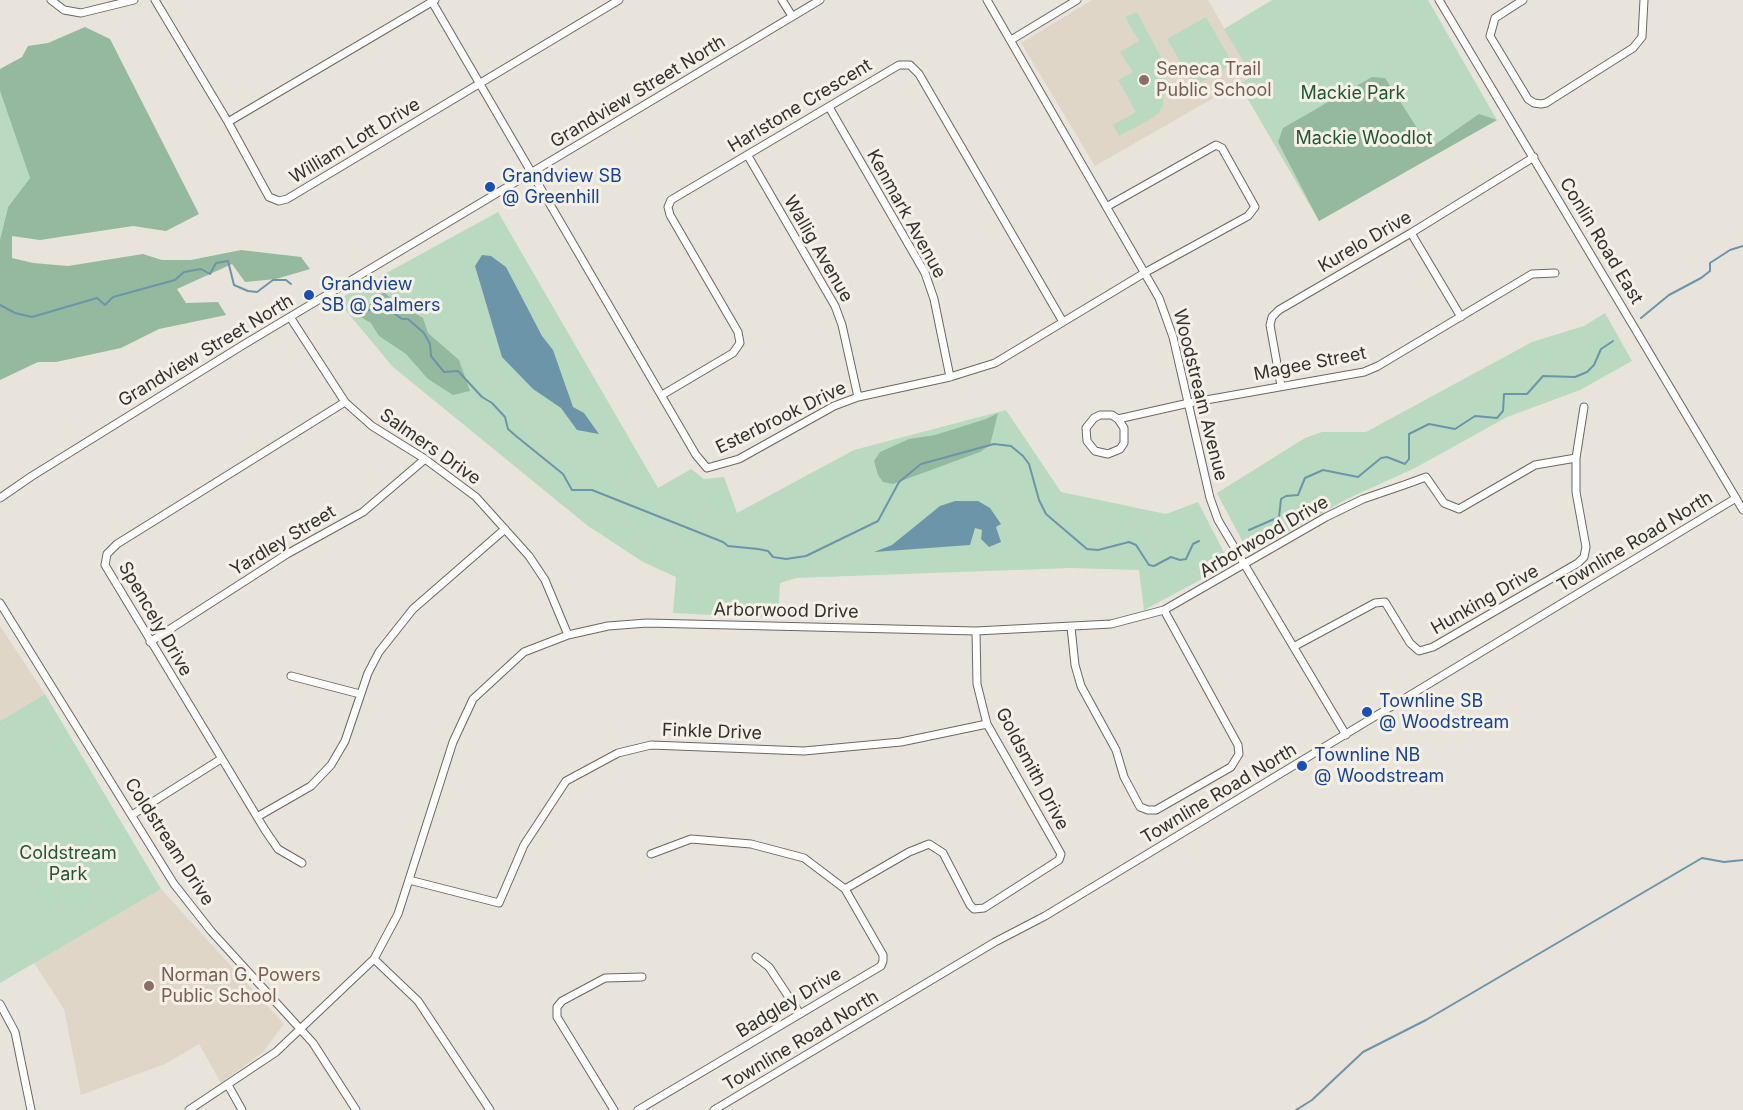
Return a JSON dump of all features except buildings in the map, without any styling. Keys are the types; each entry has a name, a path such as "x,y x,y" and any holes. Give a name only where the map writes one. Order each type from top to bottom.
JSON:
{"street":[{"path":"51,0 64,10 81,13 134,0"},
{"name":"William Lott Drive","path":"155,0 228,122 269,197 286,200 619,0"},
{"path":"782,0 792,16"},
{"name":"Grandview Street North","path":"0,498 290,316 534,173 820,0"},
{"name":"Woodstream Avenue","path":"987,0 1108,206 1159,298 1173,337 1210,498 1218,520 1346,735"},
{"path":"1011,40 1077,0"},
{"name":"Conlin Road East","path":"1439,0 1743,510"},
{"path":"1523,0 1496,18 1491,36 1528,99 1541,104 1633,48 1642,37 1644,0"},
{"path":"228,122 433,1"},
{"name":"Esterbrook Drive","path":"433,1 696,455 707,468 739,459 834,405 858,397 950,377 995,363 1146,272 1253,213 1255,207 1222,148 1216,145 1207,148 1108,206"},
{"name":"Harlstone Crescent","path":"662,395 733,353 740,343 738,332 670,215 669,203 899,65 910,65 915,68 1063,322"},
{"name":"Kenmark Avenue","path":"829,107 925,273 934,299 950,377"},
{"name":"Wallig Avenue","path":"748,156 835,306 842,325 858,397"},
{"name":"Kurelo Drive","path":"1281,386 1270,325 1272,317 1279,310 1411,233 1534,157"},
{"path":"1411,233 1461,317"},
{"name":"Magee Street","path":"1118,419 1189,403 1364,372 1532,274 1555,273"},
{"name":"Salmers Drive","path":"290,316 345,402 372,426 425,459 476,497 529,556 545,580 568,634"},
{"name":"Spencely Drive","path":"302,863 278,849 257,818 105,566 107,554 117,544 345,402"},
{"path":"1576,458 1584,407"},
{"path":"1106,414 1118,419 1124,428 1124,443 1114,453 1095,451 1087,441 1089,423 1094,418 1106,414"},
{"name":"Arborwood Drive","path":"189,1110 276,1052 374,959 398,914 453,742 473,699 524,652 568,634 608,626 647,623 976,632 1111,624 1164,610 1326,517 1363,499 1419,479 1426,477 1444,503 1459,509 1536,465 1576,458"},
{"name":"Hunking Drive","path":"1295,646 1375,603 1385,602 1410,643 1419,651 1433,647 1578,563 1584,557 1586,548 1576,492 1576,458"},
{"name":"Yardley Street","path":"150,642 287,554 363,512 425,459"},
{"name":"Grandview Street North","path":"0,491 10,490"},
{"name":"Townline Road North","path":"714,1110 995,942 1045,916 1736,498"},
{"path":"257,818 305,790 331,765 345,741 360,694 378,652 402,621 443,581 505,529"},
{"name":"Coldstream Drive","path":"0,603 174,884 197,915 323,1057 356,1110"},
{"path":"1071,627 1075,665 1081,686 1116,750 1124,777 1140,807 1156,810 1231,767 1239,754 1238,745 1164,610"},
{"name":"Goldsmith Drive","path":"844,889 909,852 929,844 943,853 970,905 974,909 984,908 1059,860 1061,854 987,724 977,684 976,632"},
{"path":"291,676 360,694"},
{"name":"Finkle Drive","path":"409,879 498,903 524,845 566,781 618,753 651,745 804,751 901,742 987,724"},
{"path":"132,815 221,759"},
{"path":"651,854 690,839 751,844 804,858 844,889"},
{"name":"Badgley Drive","path":"638,1110 881,966 882,955 844,889"},
{"path":"756,957 769,967 800,1014"},
{"path":"374,959 418,1001 490,1110"},
{"path":"614,1110 557,1017 557,1006 604,978 642,977"},
{"path":"0,1004 15,1032 32,1110"},
{"path":"228,1085 242,1110"}],"shaded area":[{"name":"Seneca Trail Public School","path":"1092,0 1208,0 1252,76 1095,166 1021,43"},
{"path":"0,626 45,694 0,721"},
{"name":"Norman G. Powers Public School","path":"161,889 284,1024 263,1052 221,1083 199,1044 165,1064 81,1095 64,1009 34,963"}],"green space":[{"name":"Mackie Park","path":"1272,0 1428,0 1497,120 1319,221 1239,84 1252,76 1224,29"},
{"path":"1137,12 1165,65 1163,105 1159,113 1119,136 1113,125 1136,112 1118,80 1133,72 1120,52 1139,41 1125,17"},
{"path":"1206,17 1233,64 1194,86 1167,39"},
{"path":"85,27 110,39 199,214 166,231 133,226 40,240 12,236 12,258 33,263 68,266 143,254 162,260 191,260 241,250 301,257 310,269 276,279 245,282 232,264 177,289 186,303 218,302 226,315 159,329 121,348 56,362 38,362 0,380 0,240 8,207 30,178 0,91 0,69 22,57 28,46 48,43"},
{"name":"Mackie Woodlot","path":"1372,77 1385,78 1430,148 1479,114 1497,120 1319,221 1278,142 1283,128"},
{"path":"0,91 30,178 8,207 0,240"},
{"path":"498,212 658,488 691,469 704,479 724,477 737,513 854,450 1006,410 1061,492 1166,514 1198,502 1230,564 1144,610 1139,570 1070,568 796,578 780,583 778,618 673,613 676,577 643,562 588,526 393,367 337,300"},
{"path":"384,292 395,302 423,318 428,333 459,360 470,391 453,395 428,379 406,354 379,336 371,323 357,315"},
{"path":"1605,313 1632,361 1580,390 1507,417 1415,468 1347,499 1249,554 1217,493 1305,438 1322,432 1366,432 1532,342 1584,326"},
{"path":"998,413 990,445 980,452 893,484 883,482 878,475 874,461 880,452 909,439 935,435"},
{"name":"Coldstream Park","path":"45,694 161,889 0,983 0,721"}],"water":[{"path":"482,255 491,256 506,267 542,336 553,350 573,407 584,413 599,434 577,430 561,408 533,389 502,357 475,266"},
{"path":"955,501 978,501 990,508 1001,524 996,527 1001,542 989,547 981,539 982,530 975,528 970,545 874,552 892,545 940,506"}],"waterway":[{"path":"1641,318 1669,295 1710,271 1710,263 1730,250 1743,246"},
{"path":"0,305 15,313 32,317 97,298 105,305 113,297 175,280 184,272 201,269 210,274 216,263 228,261 234,285 248,291 257,292 273,280 286,280 291,284"},
{"path":"350,310 366,311 384,306 402,319 408,319 424,333 430,344 431,356 444,372 458,371 505,417 508,429 563,474 572,490 592,490 728,546 768,551 773,557 786,559 806,556 878,521 899,482 921,464 994,444 1011,446 1023,456 1029,464 1039,500 1046,514 1087,549 1098,550 1129,542 1136,545 1149,565 1154,566 1171,557 1186,559 1193,544 1199,541"},
{"path":"1249,530 1279,517 1281,499 1298,495 1305,478 1323,470 1358,477 1381,458 1387,457 1405,464 1409,459 1409,434 1429,424 1455,429 1475,416 1497,418 1503,411 1504,394 1527,394 1543,376 1575,377 1587,372 1594,365 1601,349 1613,341"},
{"path":"1296,1110 1312,1100 1363,1052 1426,1020 1702,858 1724,862 1743,860"}],"place":[{"name":"Seneca Trail Public School","path":"1144,80"},
{"name":"Grandview SB @ Greenhill","path":"490,187"},
{"name":"Grandview SB @ Salmers","path":"309,295"},
{"name":"Townline SB @ Woodstream","path":"1367,712"},
{"name":"Townline NB @ Woodstream","path":"1302,766"},
{"name":"Norman G. Powers Public School","path":"149,986"}]}
